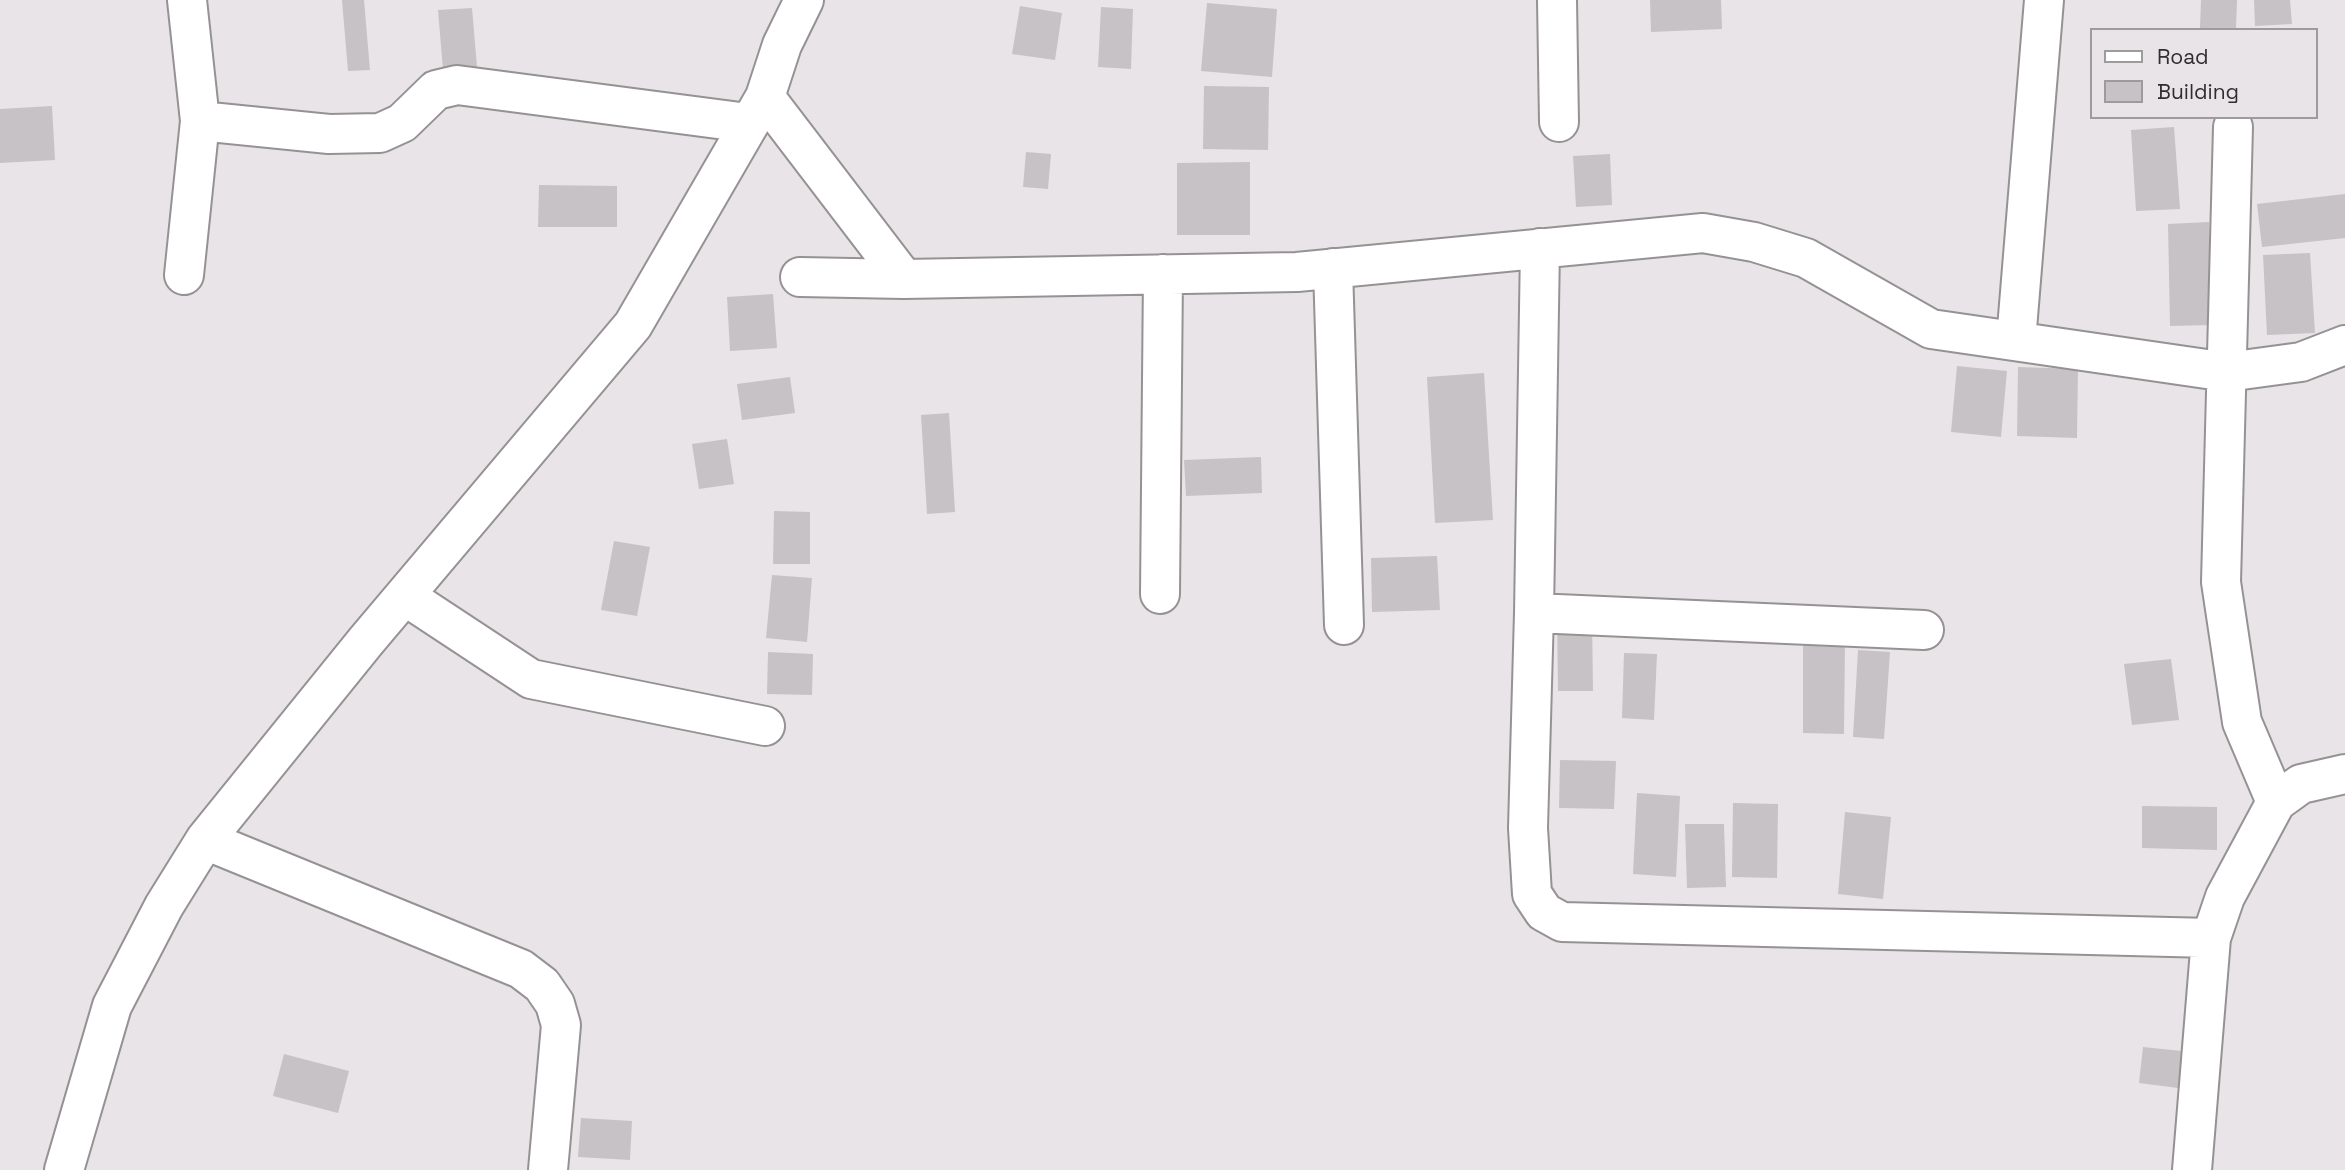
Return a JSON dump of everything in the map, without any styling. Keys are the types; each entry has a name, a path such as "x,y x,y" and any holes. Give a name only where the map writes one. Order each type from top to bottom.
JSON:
{"street":[{"path":"184,275 200,121 187,0"},
{"path":"64,1170 112,1006 164,906 205,840 405,596 633,325 757,110 782,45 804,0"},
{"path":"1557,0 1559,122"},
{"path":"2016,341 2044,0"},
{"path":"200,121 329,134 380,133 402,124 436,90 457,85 757,110 904,279"},
{"path":"2233,127 2221,582 2242,722 2276,802"},
{"path":"800,277 904,279 1297,272 1703,233 1754,242 1806,258 1931,329 2227,372 2301,362 2345,345"},
{"path":"1540,248 1528,828 1532,894 1544,912 1562,922 2211,938"},
{"path":"1332,268 1344,625"},
{"path":"1160,594 1163,274"},
{"path":"405,596 531,680 765,726"},
{"path":"1534,613 1924,630"},
{"path":"2192,1170 2211,938 2225,897 2276,802 2301,784 2345,774"},
{"path":"205,840 522,969 542,985 555,1004 561,1025 548,1170"}],"building":[{"path":"342,0 364,0 370,70 348,71"},
{"path":"1650,0 1721,0 1722,29 1651,32"},
{"path":"2201,0 2237,0 2236,28 2200,28"},
{"path":"2254,0 2290,0 2292,24 2255,26"},
{"path":"1207,3 1277,9 1272,77 1201,71"},
{"path":"1020,6 1062,13 1055,60 1012,54"},
{"path":"1101,7 1133,9 1131,69 1098,67"},
{"path":"472,8 477,67 443,70 438,10"},
{"path":"1204,86 1269,87 1268,150 1203,149"},
{"path":"52,106 55,160 0,163 0,109"},
{"path":"2174,127 2180,209 2136,211 2131,130"},
{"path":"1026,152 1051,154 1048,189 1023,187"},
{"path":"1610,154 1612,205 1576,207 1573,156"},
{"path":"1250,162 1250,235 1177,235 1177,163"},
{"path":"539,185 617,186 617,227 538,227"},
{"path":"2345,194 2345,238 2262,247 2257,204"},
{"path":"2209,222 2211,325 2170,326 2168,224"},
{"path":"2310,253 2315,333 2267,335 2263,255"},
{"path":"773,294 777,348 730,351 727,297"},
{"path":"1957,366 2007,371 2001,437 1951,432"},
{"path":"2018,367 2078,369 2077,438 2017,436"},
{"path":"1484,373 1493,520 1435,523 1427,377"},
{"path":"790,377 795,413 742,420 737,384"},
{"path":"949,413 955,512 927,514 921,415"},
{"path":"727,439 734,484 699,489 692,444"},
{"path":"1261,457 1262,493 1186,496 1184,460"},
{"path":"774,511 810,512 810,564 773,564"},
{"path":"614,541 650,547 637,616 601,610"},
{"path":"1437,556 1440,610 1372,612 1371,558"},
{"path":"772,575 812,578 807,642 766,638"},
{"path":"1557,616 1592,616 1593,691 1558,691"},
{"path":"1803,643 1845,643 1844,734 1803,733"},
{"path":"1858,650 1890,652 1884,739 1853,737"},
{"path":"768,652 813,654 812,695 767,694"},
{"path":"1624,653 1657,654 1654,720 1622,718"},
{"path":"2171,659 2179,720 2132,725 2124,664"},
{"path":"1560,760 1616,761 1614,809 1559,808"},
{"path":"1637,793 1680,796 1676,877 1633,874"},
{"path":"1733,803 1778,804 1777,878 1732,877"},
{"path":"2142,806 2217,807 2217,850 2142,848"},
{"path":"1845,812 1891,817 1883,899 1838,894"},
{"path":"1685,824 1724,824 1726,887 1687,888"},
{"path":"2143,1047 2182,1051 2178,1088 2139,1083"},
{"path":"284,1054 349,1071 338,1113 273,1096"},
{"path":"581,1118 632,1121 630,1160 578,1157"}]}
